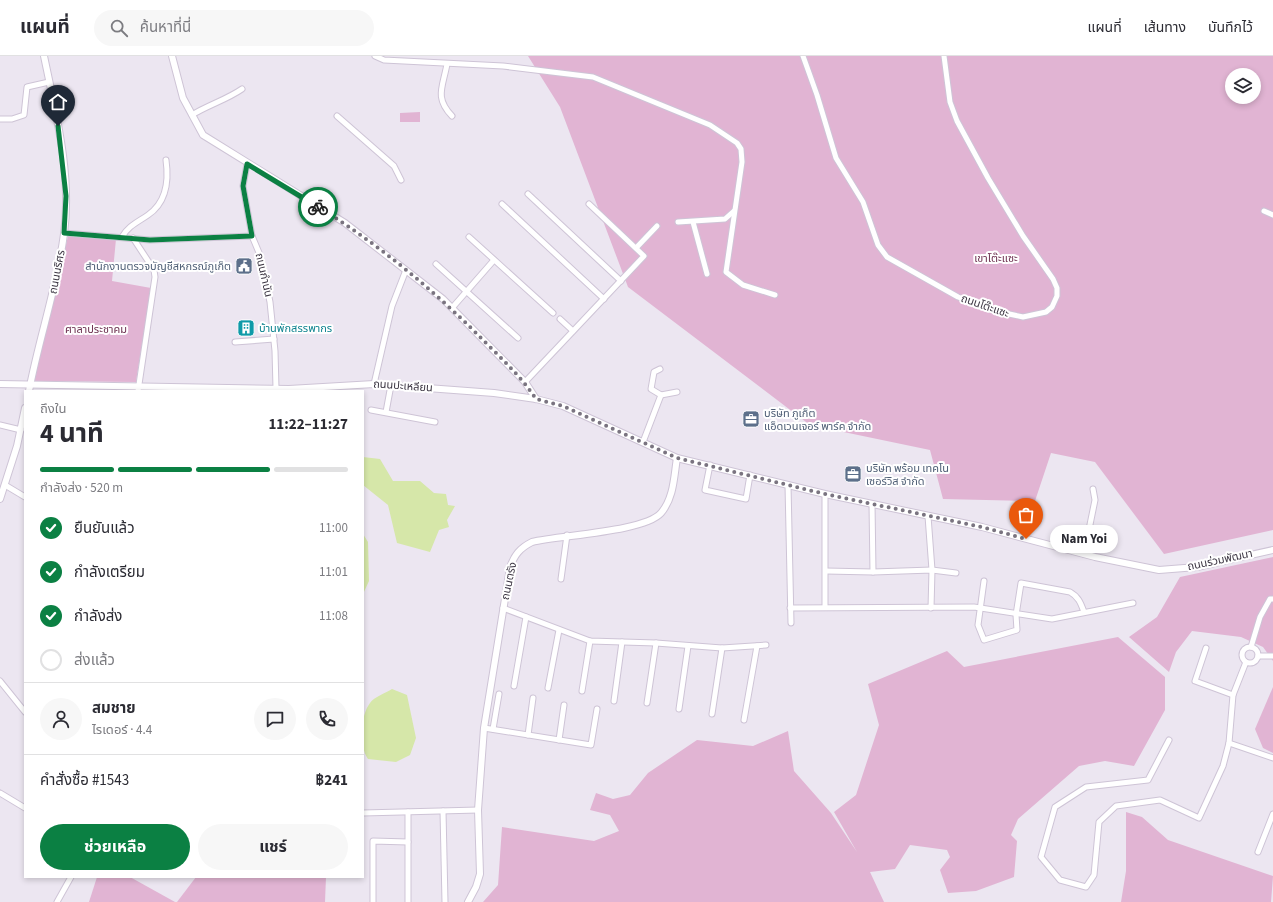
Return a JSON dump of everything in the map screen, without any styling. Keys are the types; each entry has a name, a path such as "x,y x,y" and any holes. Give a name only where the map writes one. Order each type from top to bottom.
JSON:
{"street":[{"name":"ถนนนริศร","path":"29,388 54,289 64,233 66,196 60,137 44,56"},
{"path":"172,56 183,98 203,135 247,164 345,223 406,270 452,308 524,382 536,399 563,406 677,458"},
{"path":"375,56 384,60 503,66 593,77 710,125 737,143 741,150 742,162 726,272 742,286 775,295"},
{"name":"ถนนโต๊ะแซะ","path":"803,56 818,95 836,158 863,202 878,245 887,258 958,297 995,311 1023,317 1046,312 1052,307 1057,296 1057,288 1053,278 1023,236 996,191 957,121 950,102 944,56"},
{"path":"447,64 441,97 443,107 452,116"},
{"path":"0,119 12,119 24,115 28,87 49,82"},
{"path":"192,115 205,107 224,100 242,89"},
{"path":"337,116 394,166 401,180"},
{"path":"122,237 131,226 154,211 165,196 168,181 166,160"},
{"name":"ถนนกำนัน","path":"247,164 243,186 252,236 260,255 270,302 274,339 276,388"},
{"path":"528,194 621,281"},
{"path":"502,204 604,298"},
{"path":"524,382 644,256 589,204"},
{"path":"678,222 725,219 734,211"},
{"path":"1264,211 1273,216"},
{"path":"693,222 706,274"},
{"path":"636,248 657,226"},
{"path":"64,233 150,240 252,236"},
{"path":"469,237 553,313"},
{"path":"133,238 154,270 155,277 138,388"},
{"path":"452,308 494,260"},
{"path":"436,264 518,338"},
{"path":"374,384 391,311 406,270"},
{"path":"560,319 573,331"},
{"path":"235,342 274,339"},
{"path":"660,369 654,372 651,389 661,394 678,392"},
{"name":"ถนนปะเหลียน","path":"0,384 29,388 276,388 289,390 374,384 494,393 536,399"},
{"path":"386,412 391,385"},
{"path":"643,442 661,394"},
{"path":"371,410 436,422"},
{"path":"0,499 24,412"},
{"path":"0,425 20,430"},
{"name":"ถนนร่วมพัฒนา","path":"677,458 825,494 982,527 1084,554 1159,570 1197,567 1273,550"},
{"name":"ถนนตรัง","path":"468,902 476,887 480,874 478,810 484,728 510,568 517,552 532,542 567,535 625,527 654,519 662,512 668,501 673,486 677,458"},
{"path":"710,465 705,490 746,499 750,475"},
{"path":"5,485 24,495"},
{"path":"788,485 791,623"},
{"path":"1084,554 1094,500 1093,489"},
{"path":"825,494 825,607"},
{"path":"872,504 873,572"},
{"path":"928,516 932,570 931,608"},
{"path":"561,579 567,535"},
{"path":"826,571 873,572 932,570 956,573"},
{"path":"984,581 978,625 984,640 1017,630 1016,615 1021,583 1070,592 1076,595 1084,612"},
{"path":"1251,647 1260,617 1270,599 1273,599"},
{"path":"790,608 979,609 1052,619 1133,603"},
{"path":"503,608 590,641 656,643 722,648 766,645"},
{"path":"514,686 526,617"},
{"path":"548,688 559,630"},
{"path":"582,691 590,641"},
{"path":"614,701 622,642"},
{"path":"647,703 656,643"},
{"path":"679,709 688,646"},
{"path":"744,720 757,646"},
{"path":"1169,740 1148,780 1086,788 1056,807 1041,857 1060,880 1086,887 1094,874 1099,822 1116,806 1160,800 1199,818 1223,766 1229,743 1233,695 1246,662 1242,653 1246,648 1251,647 1256,649 1258,656"},
{"path":"712,714 722,648"},
{"path":"1206,648 1195,682 1233,695"},
{"path":"1258,656 1273,656"},
{"path":"1246,662 1253,663 1258,656"},
{"path":"0,681 24,711"},
{"path":"493,729 499,694"},
{"path":"528,735 533,698"},
{"path":"559,740 564,705"},
{"path":"484,728 591,745 597,709"},
{"path":"1229,743 1273,758"},
{"path":"0,793 24,807"},
{"path":"364,813 478,810"},
{"path":"443,811 445,902"},
{"path":"408,812 408,902"},
{"path":"1258,852 1273,814"},
{"path":"373,902 373,841 408,842"},
{"path":"57,902 70,878"}],"green space":[{"name":"เขาโต๊ะแซะ","path":"528,56 1273,56 1273,530 1164,554 1095,462 1051,453 1035,501 943,499 930,450 810,425 628,287 560,107"},
{"path":"420,112 420,122 400,122 400,113"},
{"name":"ศาลาประชาคม","path":"68,236 116,239 112,281 151,288 136,382 34,381"},
{"path":"1273,557 1273,661 1263,647 1241,637 1192,631 1176,652 1169,672 1129,637 1157,617 1180,577"},
{"path":"1118,637 1165,677 1165,710 1134,766 1105,761 1079,766 1018,819 1011,835 1017,841 1014,877 976,891 948,893 940,870 950,857 947,850 910,845 895,869 870,872 884,902 483,902 498,885 502,827 594,841 619,831 610,815 590,810 596,793 613,799 630,795 648,773 697,740 753,746 788,731 794,771 831,813 857,852 834,812 856,795 879,725 868,684 947,651 964,667"},
{"path":"1273,687 1273,753 1263,748 1255,729"},
{"path":"1126,812 1142,817 1168,840 1273,876 1271,902 1121,902 1126,871"},
{"path":"97,878 132,878 175,902 89,902"},
{"path":"195,878 326,878 325,902 177,902"}],"shaded area":[{"path":"364,457 380,459 393,481 420,481 434,493 446,494 448,505 455,506 447,520 449,527 439,530 430,552 397,543 388,505 364,486"},
{"path":"364,536 368,542 369,581 364,592"},
{"path":"392,689 407,695 416,738 410,755 396,762 368,759 364,750 364,715 370,703 377,697"}],"way so far":[{"path":"318,207 345,223 443,299 524,382 536,399 563,406 677,458 825,494 982,527 1026,539"}],"place":[{"name":"สำนักงานตรวจบัญชีสหกรณ์ภูเก็ต","path":"244,266"},
{"name":"บ้านพักสรรพากร","path":"246,328"},
{"name":"บริษัท ภูเก็ต แอ็ดเวนเจอร์ พาร์ค จำกัด","path":"751,419"},
{"name":"บริษัท พร้อม เทคโน เซอร์วิส จำกัด","path":"853,474"},
{"name":"Nam Yoi","path":"1026,539"}],"route":[{"path":"58,126 66,196 64,233 150,240 252,236 243,186 247,164 318,207"}]}
